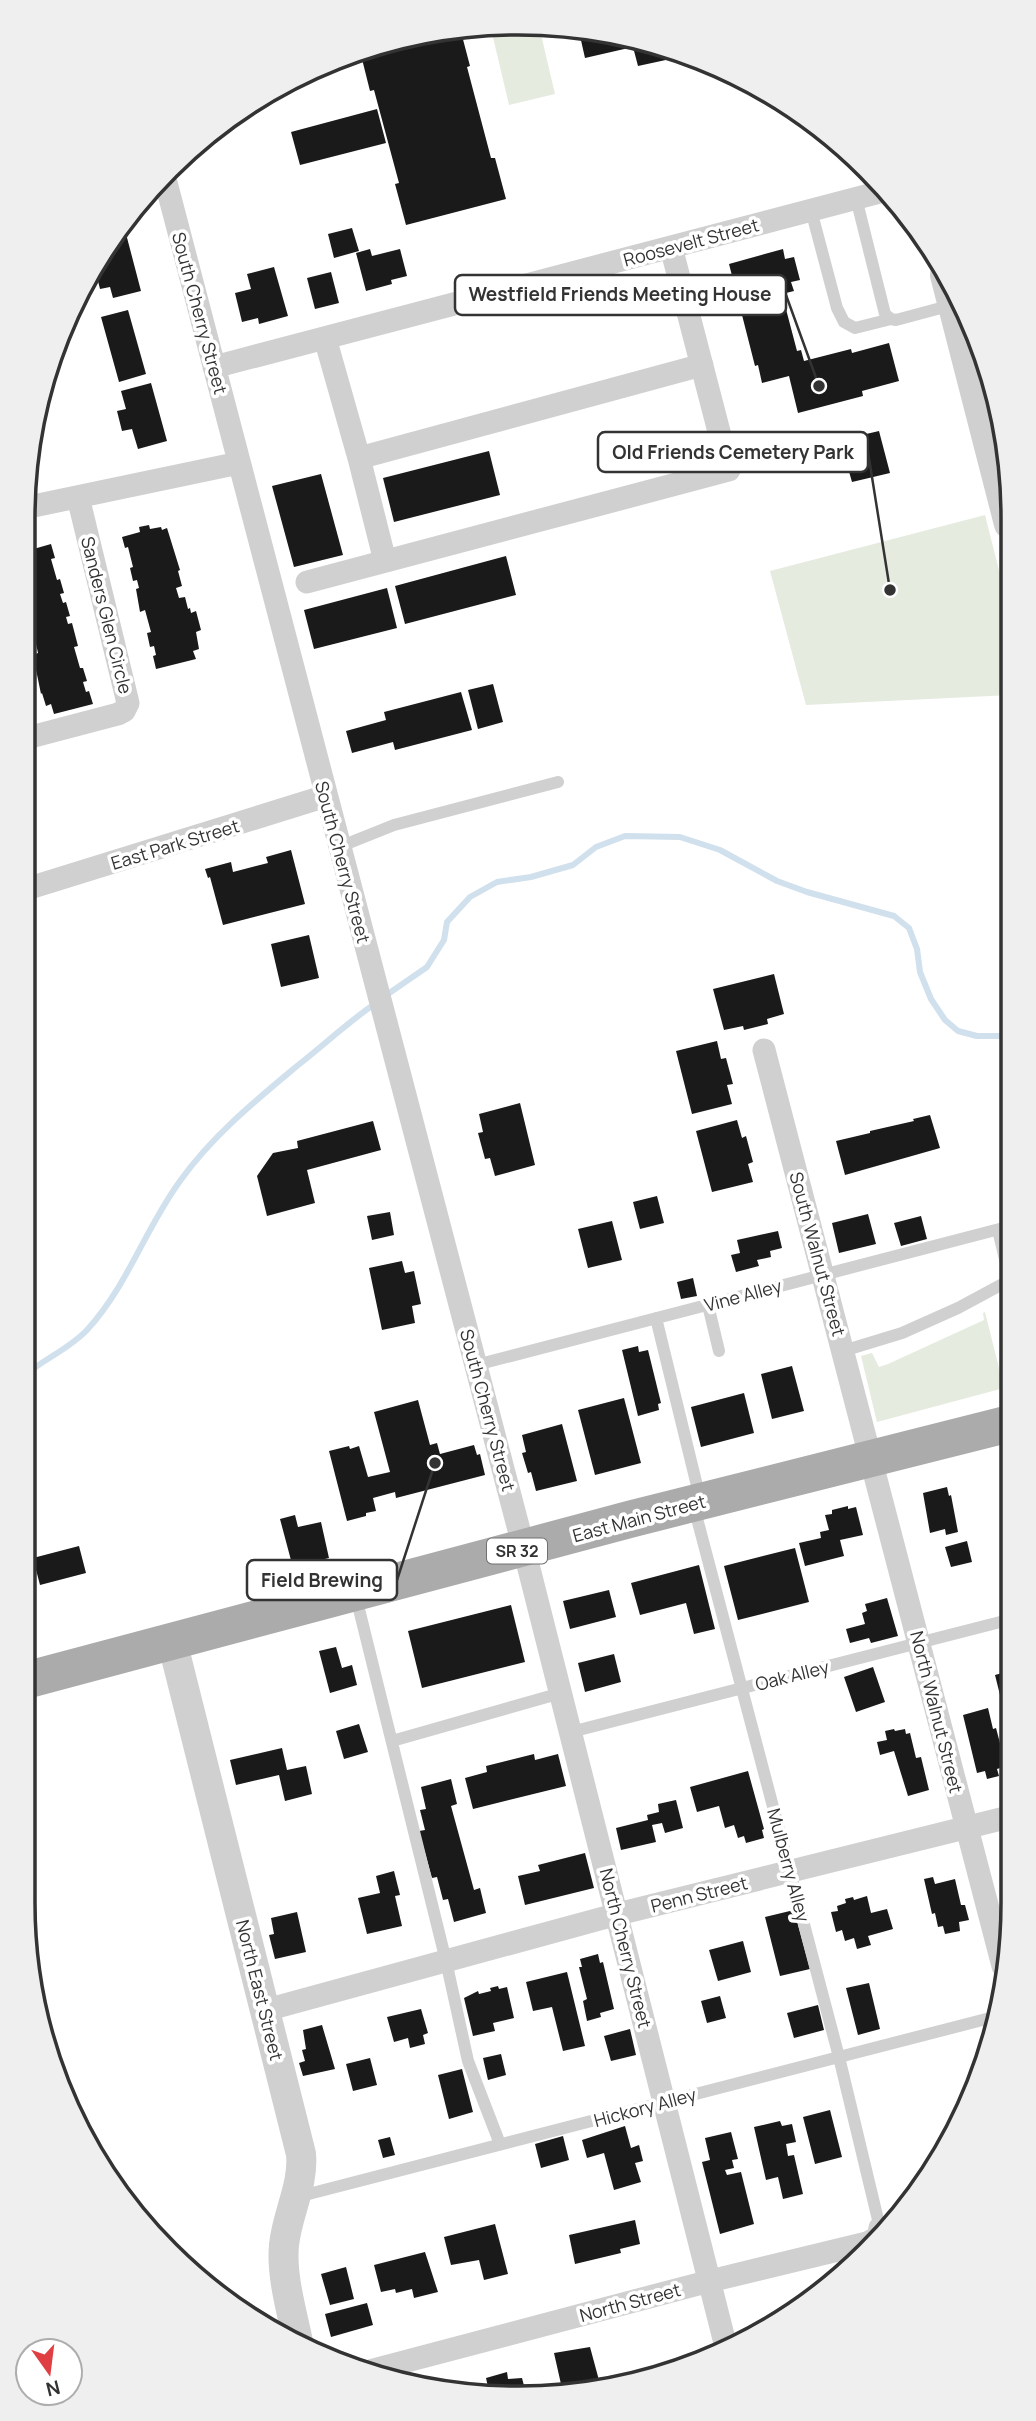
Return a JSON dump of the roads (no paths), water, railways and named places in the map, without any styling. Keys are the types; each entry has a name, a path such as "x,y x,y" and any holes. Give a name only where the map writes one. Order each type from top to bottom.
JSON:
{"main road":[{"name":"East Main Street","path":"35,1678 1001,1426"}],"street":[{"name":"South Cherry Street","path":"167,186 524,1549"},
{"name":"Roosevelt Street","path":"214,367 875,193"},
{"path":"307,582 729,470 671,247"},
{"path":"953,309 994,436"},
{"path":"325,338 385,561"},
{"path":"359,458 702,365"},
{"path":"35,506 239,463"},
{"name":"Sanders Glen Circle","path":"35,736 118,715 128,703 78,497"},
{"name":"East Park Street","path":"35,886 326,796"},
{"name":"South Walnut Street","path":"764,1050 872,1459"},
{"name":"North Walnut Street","path":"872,1459 999,1949"},
{"name":"North Cherry Street","path":"524,1549 724,2340"},
{"name":"North East Street","path":"172,1641 301,2154 302,2168 287,2227 283,2259 296,2332"},
{"name":"Penn Street","path":"266,2010 618,1914 1001,1819"},
{"name":"North Street","path":"384,2367 861,2244"}],"lane":[{"path":"856,198 885,314 891,319"},
{"path":"811,210 837,308 844,322 855,328 952,305"},
{"path":"340,847 394,825 558,782"},
{"name":"Vine Alley","path":"476,1365 1001,1229"},
{"path":"998,1230 1001,1242"},
{"path":"843,1351 902,1333 1001,1287"},
{"path":"708,1305 719,1351"},
{"name":"Mulberry Alley","path":"656,1318 741,1688 839,2057 879,2223"},
{"path":"355,1593 468,2061 500,2144"},
{"name":"Oak Alley","path":"571,1732 1001,1622"},
{"path":"392,1741 561,1693"},
{"name":"Hickory Alley","path":"295,2197 987,2019"}],"waterway":[{"path":"385,996 427,967 444,940 447,922 470,897 497,882 531,877 573,865 596,847 625,836 680,837 720,850 777,881 894,916 909,928 917,949 920,972 931,999 945,1020 958,1031 977,1036 1001,1036"},
{"path":"35,1368 80,1337 101,1313 168,1199 206,1149 266,1092 376,1003"}],"place":[{"name":"Westfield Friends Meeting House","path":"819,386"},
{"name":"Old Friends Cemetery Park","path":"890,590"},
{"name":"Field Brewing","path":"435,1463"}]}
